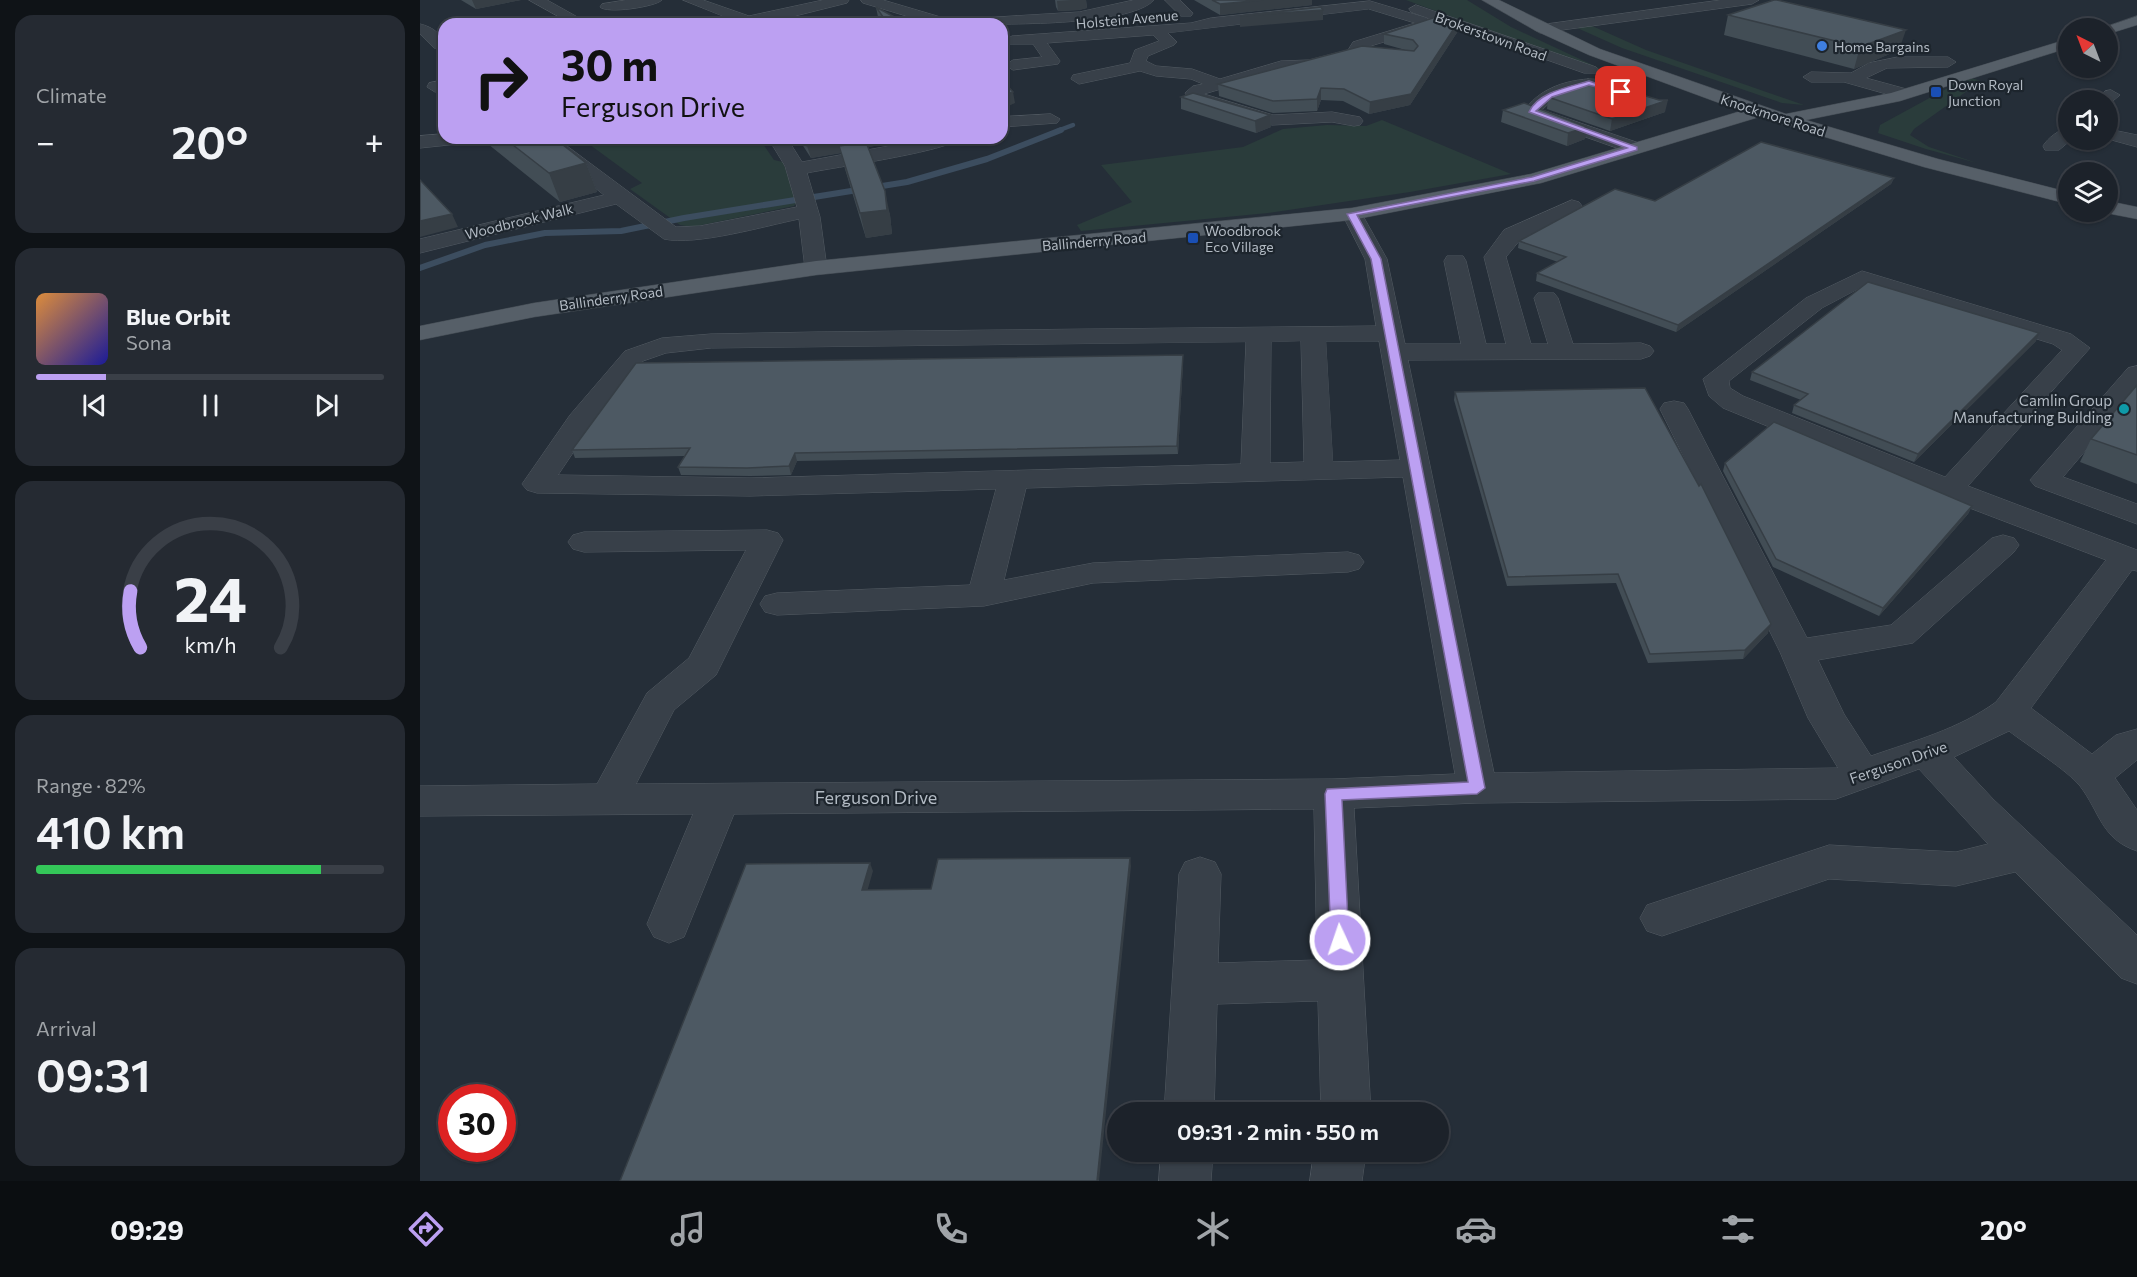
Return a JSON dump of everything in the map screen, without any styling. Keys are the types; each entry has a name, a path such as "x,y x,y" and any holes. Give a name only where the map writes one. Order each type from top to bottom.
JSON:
{"main road":[{"name":"Knockmore Road","path":"1489,0 1540,29 1618,62 1760,111 1960,171 2058,196"},
{"path":"2118,27 2137,21"},
{"path":"1816,129 1899,95 2058,46"},
{"path":"1784,119 1899,95"},
{"name":"Ballinderry Road","path":"420,333 534,310 816,268 1352,214 1534,179 1760,111"},
{"path":"2118,209 2137,213"}],"street":[{"path":"538,0 574,18"},
{"path":"607,7 655,0"},
{"path":"690,0 735,18"},
{"path":"768,18 842,0"},
{"path":"1008,18 1047,13 1125,10 1147,0"},
{"path":"1172,0 1186,13"},
{"name":"Holstein Avenue","path":"1008,38 1039,27 1324,0"},
{"name":"Brokerstown Road","path":"1394,0 1590,70"},
{"path":"1540,29 1644,8 1752,0"},
{"path":"878,1 930,18"},
{"path":"1608,6 1624,4 1644,8"},
{"path":"1008,38 1086,42 1156,30 1240,27 1295,20 1370,5 1422,21 1425,25 1358,45 1355,50"},
{"path":"1141,66 1137,62 1141,53 1169,42 1145,17"},
{"path":"420,28 438,41"},
{"path":"1013,65 1052,61 1037,39"},
{"path":"420,48 438,46"},
{"path":"1354,121 1334,112 1272,120 1197,98 1194,93 1281,66 1310,65 1355,50 1391,52"},
{"path":"1854,79 1862,72 1888,62 1948,62"},
{"path":"1078,79 1141,66 1163,72 1191,74 1219,84"},
{"path":"1811,77 1831,76 1854,79 1899,95"},
{"path":"1635,148 1525,113 1550,95 1589,83 1599,84 1642,101"},
{"path":"1008,122 1051,119"},
{"path":"2118,136 2137,141"},
{"path":"420,142 438,140"},
{"path":"2052,146 2058,141"},
{"path":"558,144 560,150 619,197 672,234 699,232 806,204"},
{"path":"781,144 796,169 806,204 816,268"},
{"path":"884,144 893,152"},
{"path":"796,169 926,144"},
{"name":"Woodbrook Walk","path":"420,246 619,197"},
{"path":"1521,352 1495,257 1512,235 1572,206"},
{"path":"1352,214 1376,259 1477,788"},
{"path":"1455,261 1475,352"},
{"name":"Ferguson Drive","path":"420,801 1333,794 1477,788 1836,784 1926,752 1991,725 2009,711 2131,559 2074,538 2008,530 1949,490 1733,402 1715,387 1716,379 1814,303 1862,278 2062,339 2076,348 1949,490"},
{"path":"1546,298 1563,352"},
{"path":"1255,473 1259,334"},
{"path":"1313,334 1319,472"},
{"path":"1417,468 750,488 537,484 580,421 634,356 662,346 711,341 817,339 1313,334 1475,352 1641,351"},
{"path":"2137,374 2045,480 2137,515"},
{"path":"1674,409 1797,652 1822,709 1862,774"},
{"path":"984,595 1013,481"},
{"path":"2074,538 2104,502"},
{"path":"1797,652 1900,635 2008,530"},
{"path":"584,542 767,540 703,666 660,702 609,798"},
{"path":"777,604 984,595 1093,573 1348,562"},
{"path":"2009,711 2093,775 2117,816 2137,835"},
{"path":"2093,775 2129,745 2137,743"},
{"path":"1926,752 2023,853 2137,964"},
{"path":"1333,794 1346,1102"},
{"path":"669,924 720,798"},
{"path":"1662,918 1829,862 1956,869 2023,853"},
{"path":"1190,1102 1200,874"},
{"path":"1195,984 1342,980"},
{"path":"1185,1181 1186,1162"},
{"path":"1336,1181 1339,1162"}],"shaded area":[{"path":"1406,0 1467,0 1511,27 1599,68 1602,72"},
{"path":"1590,25 1646,50 1804,105 1782,103 1622,48 1575,27"},
{"path":"1968,77 1981,81 1914,129 1910,135 1929,147 1977,163 1878,133 1880,125"},
{"path":"1382,120 1511,174 1268,213 1081,231 1077,225 1132,202 1101,165 1243,147 1283,129 1327,125 1366,126"},
{"path":"589,144 763,144 774,160 783,162 797,202 794,206 692,227 680,225 630,189 642,183"}],"building":[{"path":"1212,0 1263,0 1220,4"},
{"path":"1774,0 1906,30 1860,47 1728,15"},
{"path":"876,7 896,18 884,18"},
{"path":"1321,7 1323,10 1240,16"},
{"path":"1442,15 1459,21 1411,94 1370,102 1344,89 1321,88 1317,99 1273,101 1218,84 1362,46 1414,51 1418,46 1413,40 1384,34"},
{"path":"1596,81 1659,100 1668,100 1612,119 1548,97"},
{"path":"1193,93 1270,115 1255,121 1181,97"},
{"path":"1524,103 1587,127 1568,133 1503,110"},
{"path":"1761,142 1894,178 1678,325 1537,273 1566,257 1519,241 1615,189 1655,201"},
{"path":"512,144 562,144 586,163 549,173"},
{"path":"867,144 885,191 887,210 860,213 839,146"},
{"path":"420,180 452,214 420,221"},
{"path":"1868,282 2039,333 1918,454 1794,405 1808,394 1752,372"},
{"path":"1183,355 1177,446 795,453 789,466 747,468 678,467 690,448 572,450 636,363"},
{"path":"2137,385 2137,455 2091,439"},
{"path":"1645,388 1699,486 1701,484 1771,624 1745,650 1650,654 1618,574 1508,577 1455,392"},
{"path":"1774,422 1972,506 1883,608 1776,559 1725,463"},
{"path":"1130,858 1097,1181 620,1181 746,864 870,863 862,890 931,889 938,859"}],"waterway":[{"path":"1057,131 1073,125"},
{"path":"420,268 485,245 545,233 621,231 684,218 907,182 987,159 1061,130"}],"place":[{"name":"Home Bargains","path":"1822,46"},
{"name":"Down Royal Junction","path":"1936,92"},
{"name":"Woodbrook Eco Village","path":"1193,238"},
{"name":"Camlin Group Manufacturing Building","path":"2124,409"}],"route":[{"path":"1340,940 1333,794 1477,788 1376,259 1352,214 1534,179 1635,148 1532,112 1535,106 1550,95 1589,83 1621,92"}]}
